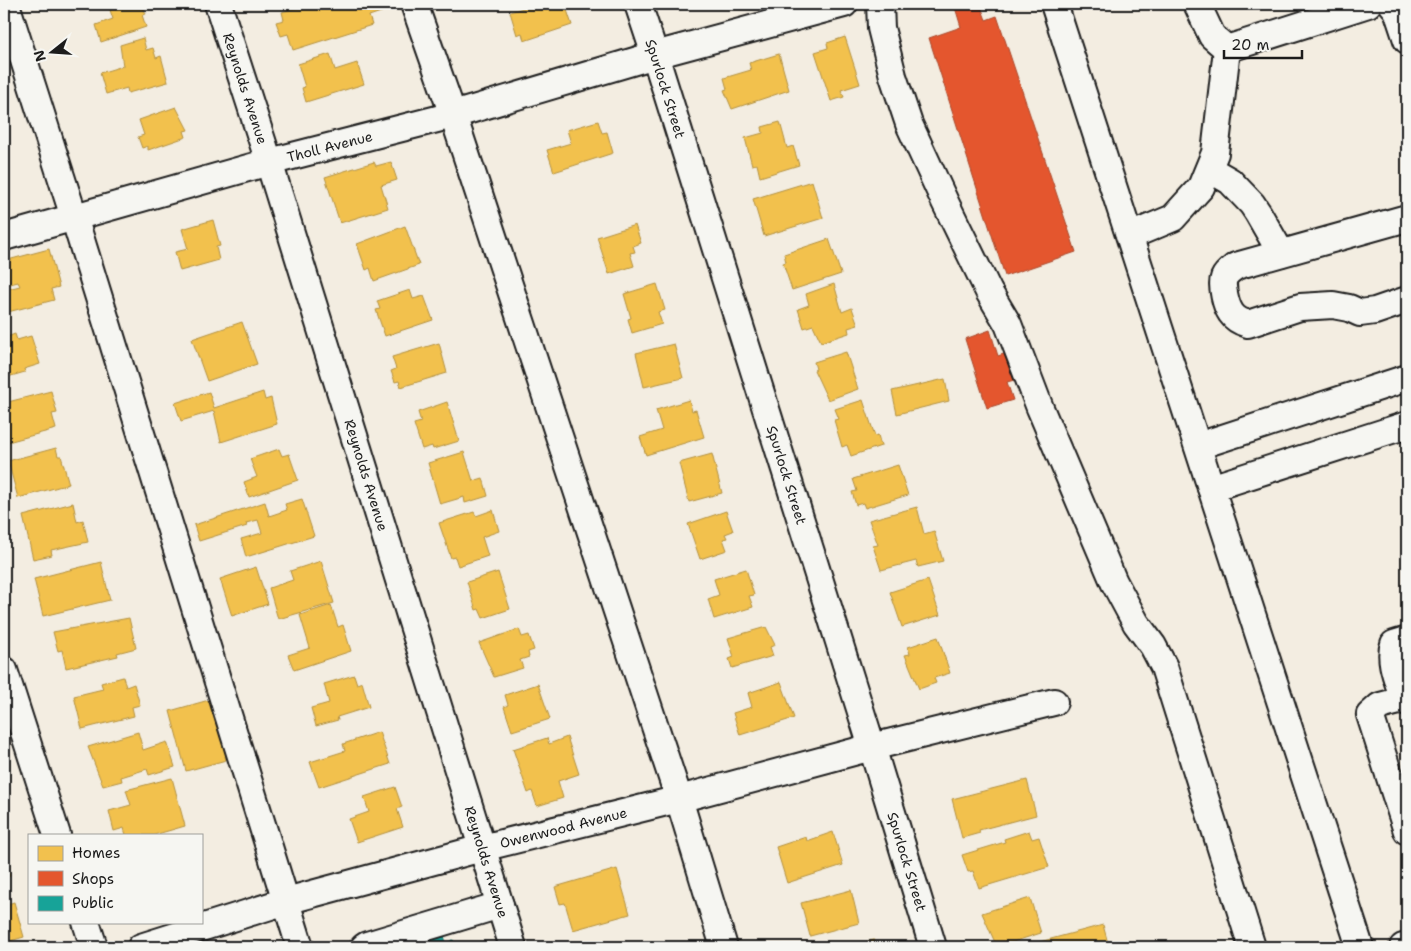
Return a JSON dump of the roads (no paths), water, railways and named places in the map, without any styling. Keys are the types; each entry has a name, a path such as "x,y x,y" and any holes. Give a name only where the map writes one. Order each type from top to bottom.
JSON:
{"street":[{"path":"6,4 74,217 300,947"},
{"name":"Reynolds Avenue","path":"218,4 269,162 513,947"},
{"path":"414,4 453,115 679,799 724,947"},
{"name":"Spurlock Street","path":"638,4 933,947"},
{"name":"Tholl Avenue","path":"4,237 269,162 453,115 655,55 844,4"},
{"path":"880,4 881,28 893,76 909,124 989,292 1008,324 1040,408 1114,582 1136,623 1153,646 1164,667 1252,947"},
{"path":"1054,4 1360,947"},
{"path":"1197,4 1212,36 1227,49"},
{"path":"1227,49 1368,4"},
{"path":"1392,4 1397,10 1407,40"},
{"path":"1130,236 1173,218 1202,187 1215,154 1227,49"},
{"path":"1209,169 1230,180 1252,204 1281,253"},
{"path":"1407,218 1236,266 1227,273 1223,288 1231,314 1240,322 1248,324 1300,307 1333,305 1349,308 1360,313 1375,311 1407,300"},
{"path":"1198,446 1407,378"},
{"path":"1211,488 1407,425"},
{"path":"1407,640 1394,644 1392,650 1392,660 1406,699 1380,706 1370,715 1407,832"},
{"path":"4,670 57,834"},
{"name":"Owenwood Avenue","path":"141,947 286,901 482,848 1054,702"},
{"path":"364,947 367,944 500,905"},
{"path":"87,924 94,947"},
{"path":"1403,947 1407,946"}]}
